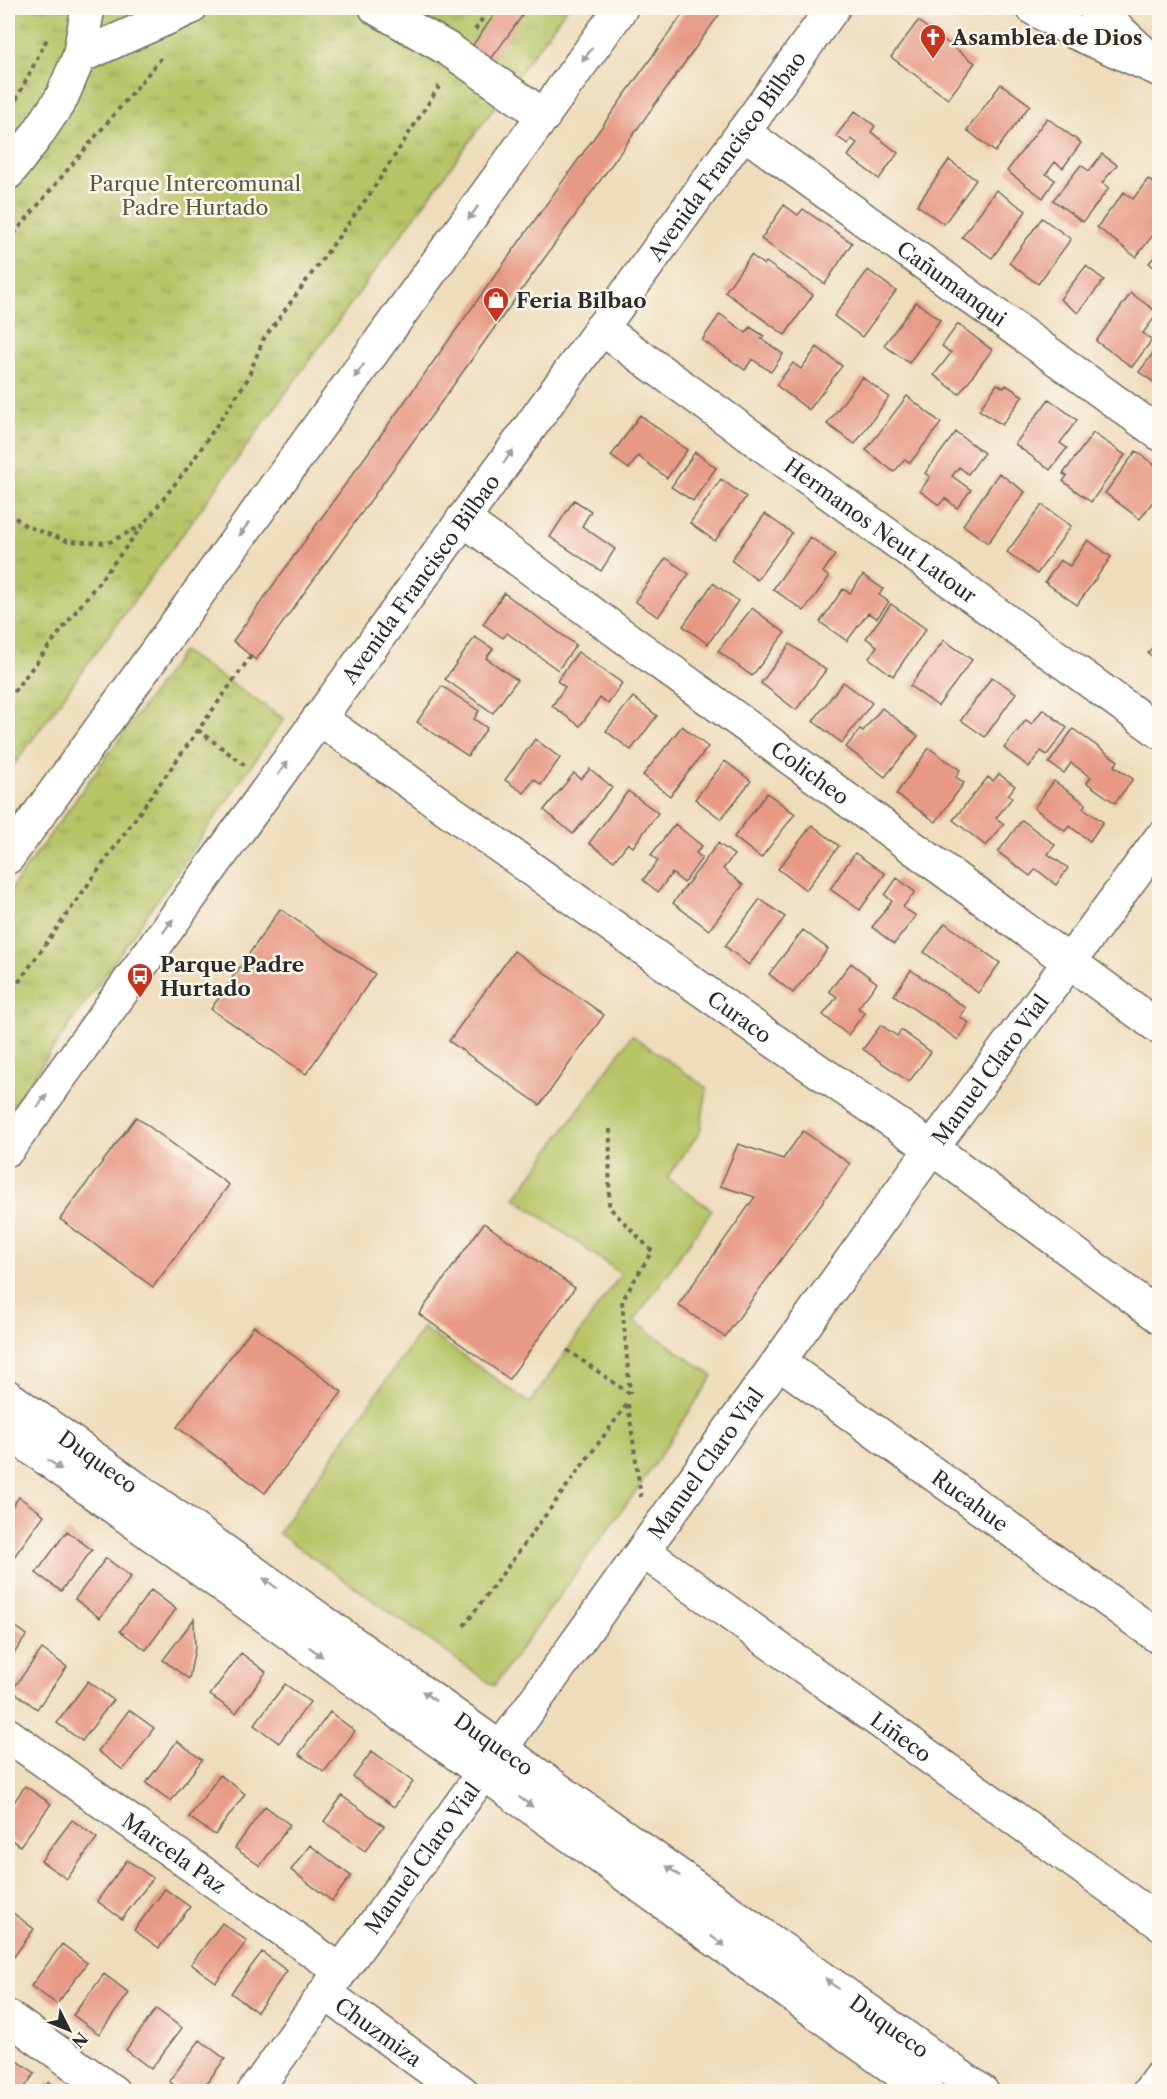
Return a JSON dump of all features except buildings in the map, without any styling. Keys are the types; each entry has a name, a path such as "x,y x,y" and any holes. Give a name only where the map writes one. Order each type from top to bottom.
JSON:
{"street":[{"path":"8,173 61,99 79,57 88,8"},
{"path":"79,57 190,8"},
{"path":"376,8 458,56 544,116"},
{"path":"8,856 621,8"},
{"name":"Avenida Francisco Bilbao","path":"8,1149 833,8"},
{"path":"1033,8 1074,32 1160,68"},
{"path":"1095,8 1160,68"},
{"name":"Cañumanqui","path":"743,132 1160,434"},
{"name":"Hermanos Neut Latour","path":"601,328 1160,732"},
{"name":"Colicheo","path":"463,519 1160,1028"},
{"name":"Curaco","path":"319,718 767,1036 932,1148 1160,1317"},
{"name":"Manuel Claro Vial","path":"254,2091 932,1148 1160,839"},
{"name":"Rucahue","path":"779,1362 1160,1638"},
{"name":"Duqueco","path":"8,1397 492,1760 927,2091"},
{"name":"Duqueco","path":"8,1431 982,2091"},
{"name":"Liñeco","path":"642,1551 1160,1923"},
{"name":"Marcela Paz","path":"8,1735 333,1982"},
{"name":"Chuzmiza","path":"333,1982 462,2091"},
{"path":"8,2017 114,2091"},
{"path":"1149,2091 1160,2077"}],"path":[{"path":"8,699 147,523 192,462 247,380 262,340 370,194 489,8"},
{"path":"8,117 53,28"},
{"path":"8,241 166,52"},
{"path":"8,512 26,526 67,541 108,543 147,523"},
{"path":"8,997 251,656"},
{"path":"198,730 271,784"},
{"path":"567,1350 630,1394 622,1301 652,1251 609,1208 610,1129"},
{"path":"464,1626 628,1403 640,1484 642,1551"}],"green space":[{"name":"Parque Intercomunal Padre Hurtado","path":"8,8 567,8 8,773"},
{"path":"183,651 284,719 8,1113 8,893"},
{"path":"632,1035 707,1088 700,1132 667,1178 712,1210 634,1321 713,1376 641,1484 494,1686 278,1533 423,1328 530,1403 621,1274 515,1198"}],"place":[{"name":"Asamblea de Dios","path":"933,60"},
{"name":"Feria Bilbao","path":"496,323"},
{"name":"Parque Padre Hurtado","path":"140,999"}]}
